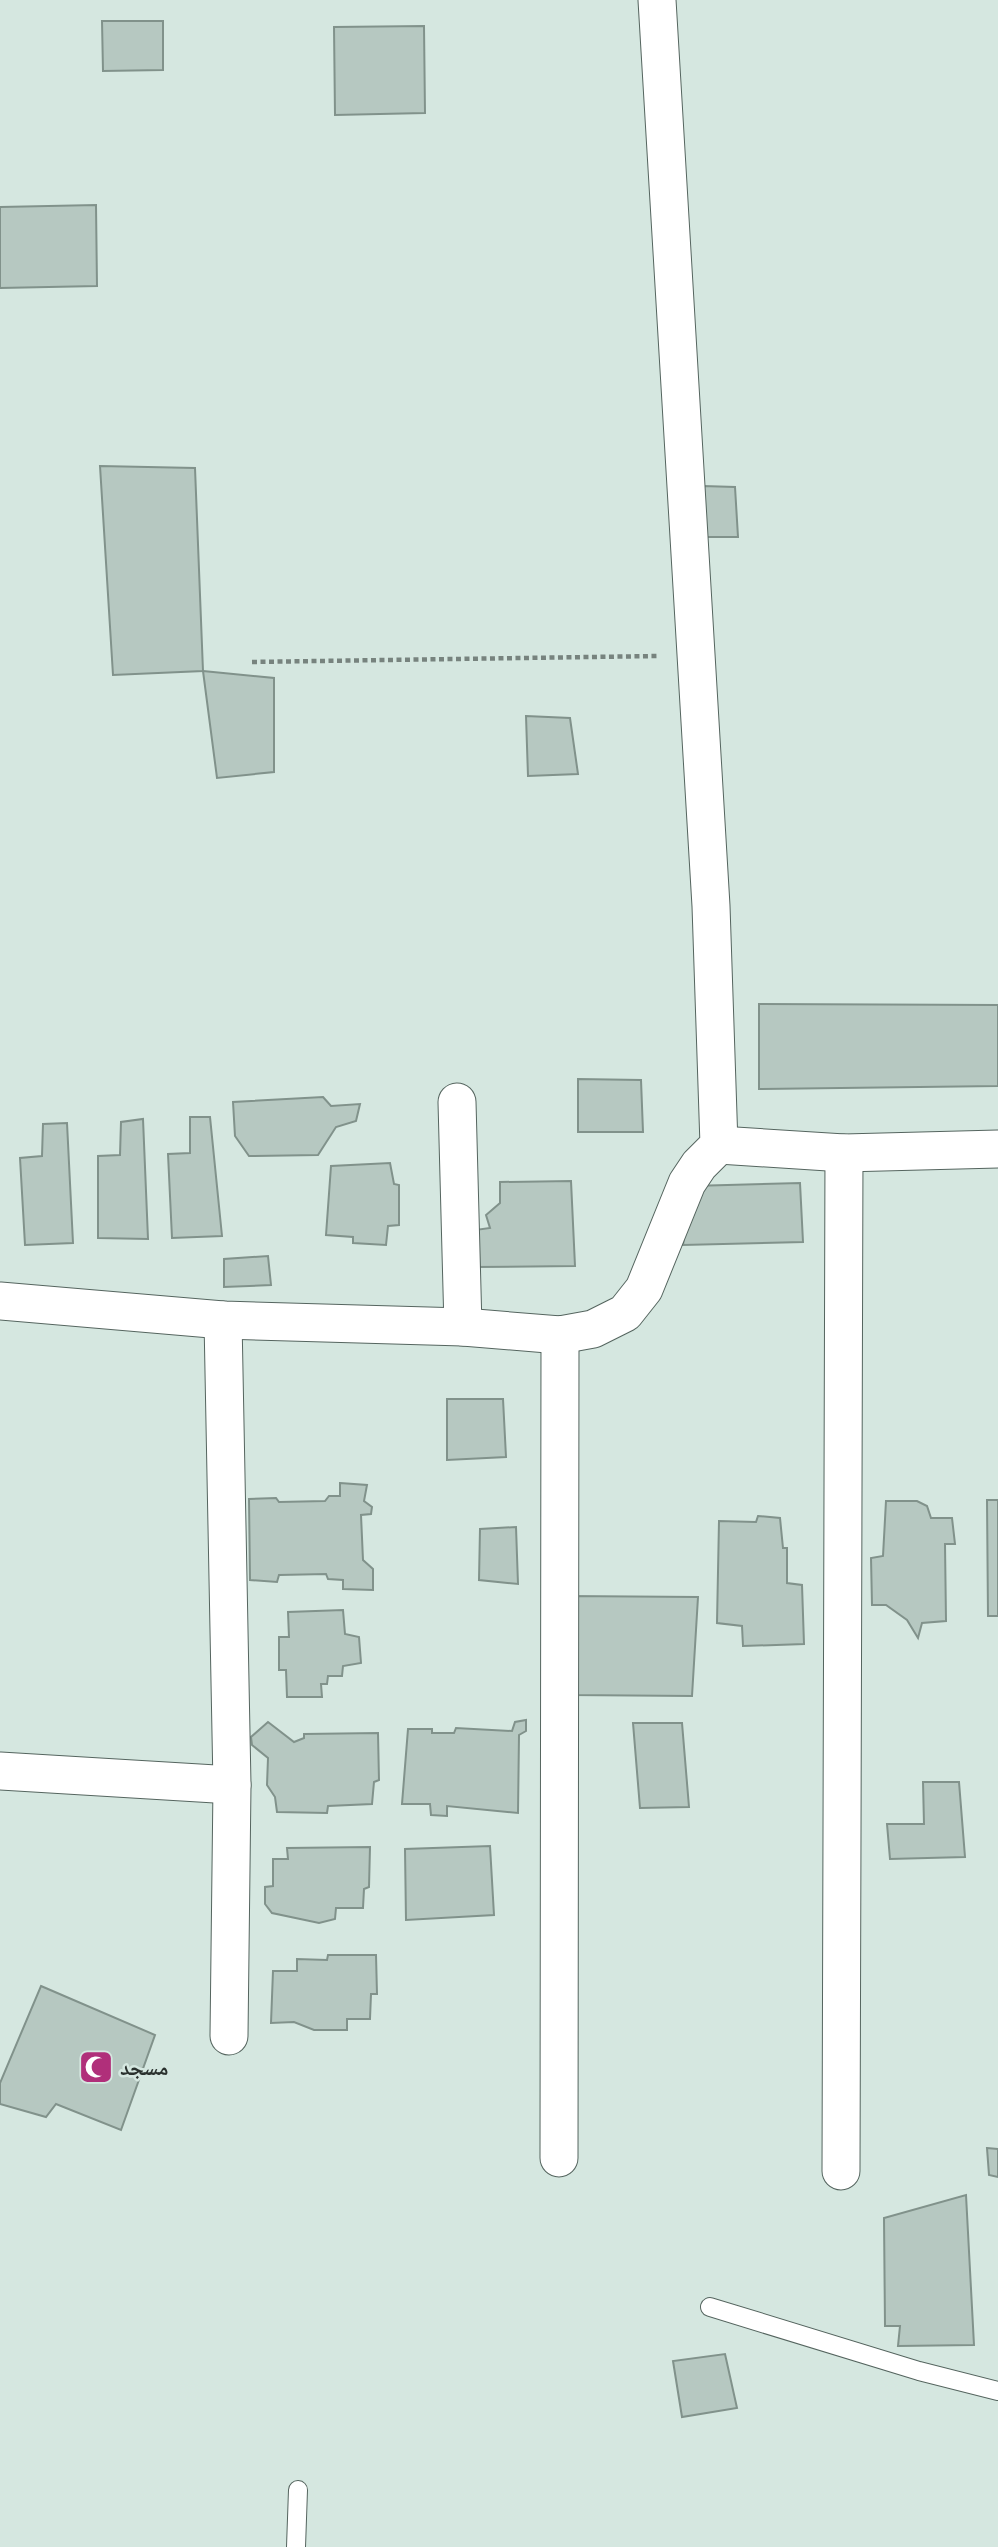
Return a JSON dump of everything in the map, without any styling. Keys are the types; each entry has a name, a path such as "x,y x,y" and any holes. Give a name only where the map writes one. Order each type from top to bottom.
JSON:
{"street":[{"path":"0,1301 223,1320 463,1327 560,1335 593,1329 625,1312 644,1289 687,1183 699,1165 719,1145 714,963 657,0"},
{"path":"457,1102 463,1327"},
{"path":"719,1145 844,1153 998,1149"},
{"path":"841,2171 844,1153"},
{"path":"223,1320 232,1785 229,2036"},
{"path":"559,2158 560,1335"},
{"path":"0,1771 232,1785"}],"lane":[{"path":"710,2307 919,2371 998,2391"},
{"path":"296,2547 298,2490"}],"path":[{"path":"252,662 696,655"}],"building":[{"path":"102,21 163,21 163,70 103,71"},
{"path":"424,26 425,113 335,115 334,27"},
{"path":"96,205 97,286 0,288 0,207"},
{"path":"100,466 195,468 203,671 113,675"},
{"path":"703,486 735,487 738,537 704,537"},
{"path":"203,671 274,678 274,772 217,778"},
{"path":"526,716 570,718 578,774 528,776"},
{"path":"759,1004 998,1005 998,1086 759,1089"},
{"path":"578,1079 641,1080 643,1132 578,1132"},
{"path":"323,1097 331,1106 360,1104 356,1121 336,1127 318,1155 249,1156 235,1136 233,1102"},
{"path":"190,1117 210,1117 222,1236 172,1238 168,1154 190,1153"},
{"path":"143,1119 148,1239 98,1238 98,1156 120,1155 121,1122"},
{"path":"67,1123 73,1243 25,1245 20,1158 42,1156 43,1124"},
{"path":"390,1163 394,1184 399,1185 399,1225 388,1226 386,1245 353,1243 353,1237 326,1235 331,1166"},
{"path":"571,1181 575,1266 476,1267 475,1230 490,1228 486,1215 500,1203 500,1182"},
{"path":"800,1183 803,1242 683,1245 691,1186"},
{"path":"268,1256 271,1285 224,1287 224,1259"},
{"path":"447,1399 503,1399 506,1457 447,1460"},
{"path":"340,1483 367,1485 364,1501 372,1507 371,1514 361,1515 363,1560 373,1569 373,1590 343,1589 343,1580 328,1579 326,1574 279,1575 277,1582 250,1580 249,1499 276,1498 279,1502 325,1501 329,1496 340,1496"},
{"path":"987,1500 998,1500 998,1616 988,1616"},
{"path":"886,1501 917,1501 927,1506 931,1518 952,1518 955,1544 945,1544 946,1621 922,1623 918,1638 907,1620 886,1605 872,1605 871,1558 883,1556"},
{"path":"758,1516 780,1518 783,1548 787,1548 787,1583 802,1585 804,1644 743,1646 742,1626 717,1623 719,1521 756,1522"},
{"path":"516,1527 518,1584 479,1580 480,1529"},
{"path":"567,1596 698,1597 692,1696 570,1695"},
{"path":"343,1610 345,1634 359,1637 361,1663 343,1666 342,1676 328,1676 327,1684 321,1684 322,1697 287,1697 286,1670 279,1670 279,1637 289,1637 288,1612"},
{"path":"526,1720 526,1731 519,1735 518,1813 447,1806 447,1816 431,1815 430,1804 402,1804 408,1729 432,1729 432,1733 454,1733 456,1728 512,1731 515,1722"},
{"path":"268,1722 294,1742 304,1738 304,1734 378,1733 379,1780 374,1782 372,1804 328,1806 327,1813 277,1812 275,1797 267,1785 268,1758 252,1745 251,1737"},
{"path":"633,1723 682,1723 689,1807 640,1808"},
{"path":"923,1782 959,1782 965,1857 890,1859 887,1824 924,1824"},
{"path":"490,1846 494,1915 406,1920 405,1849"},
{"path":"370,1847 369,1887 364,1889 363,1908 336,1908 335,1919 319,1923 272,1913 265,1904 265,1887 273,1886 273,1859 288,1859 287,1848"},
{"path":"328,1955 376,1955 377,1994 371,1994 370,2019 347,2019 347,2030 314,2030 294,2022 271,2023 273,1971 297,1971 297,1959 327,1960"},
{"path":"41,1986 155,2035 121,2130 56,2104 46,2117 0,2104 0,2083"},
{"path":"987,2148 998,2149 998,2177 989,2175"},
{"path":"966,2195 974,2345 898,2346 900,2326 885,2326 884,2218"},
{"path":"725,2354 737,2408 682,2417 673,2361"}],"place":[{"name":"مسجد","path":"96,2067"}]}
